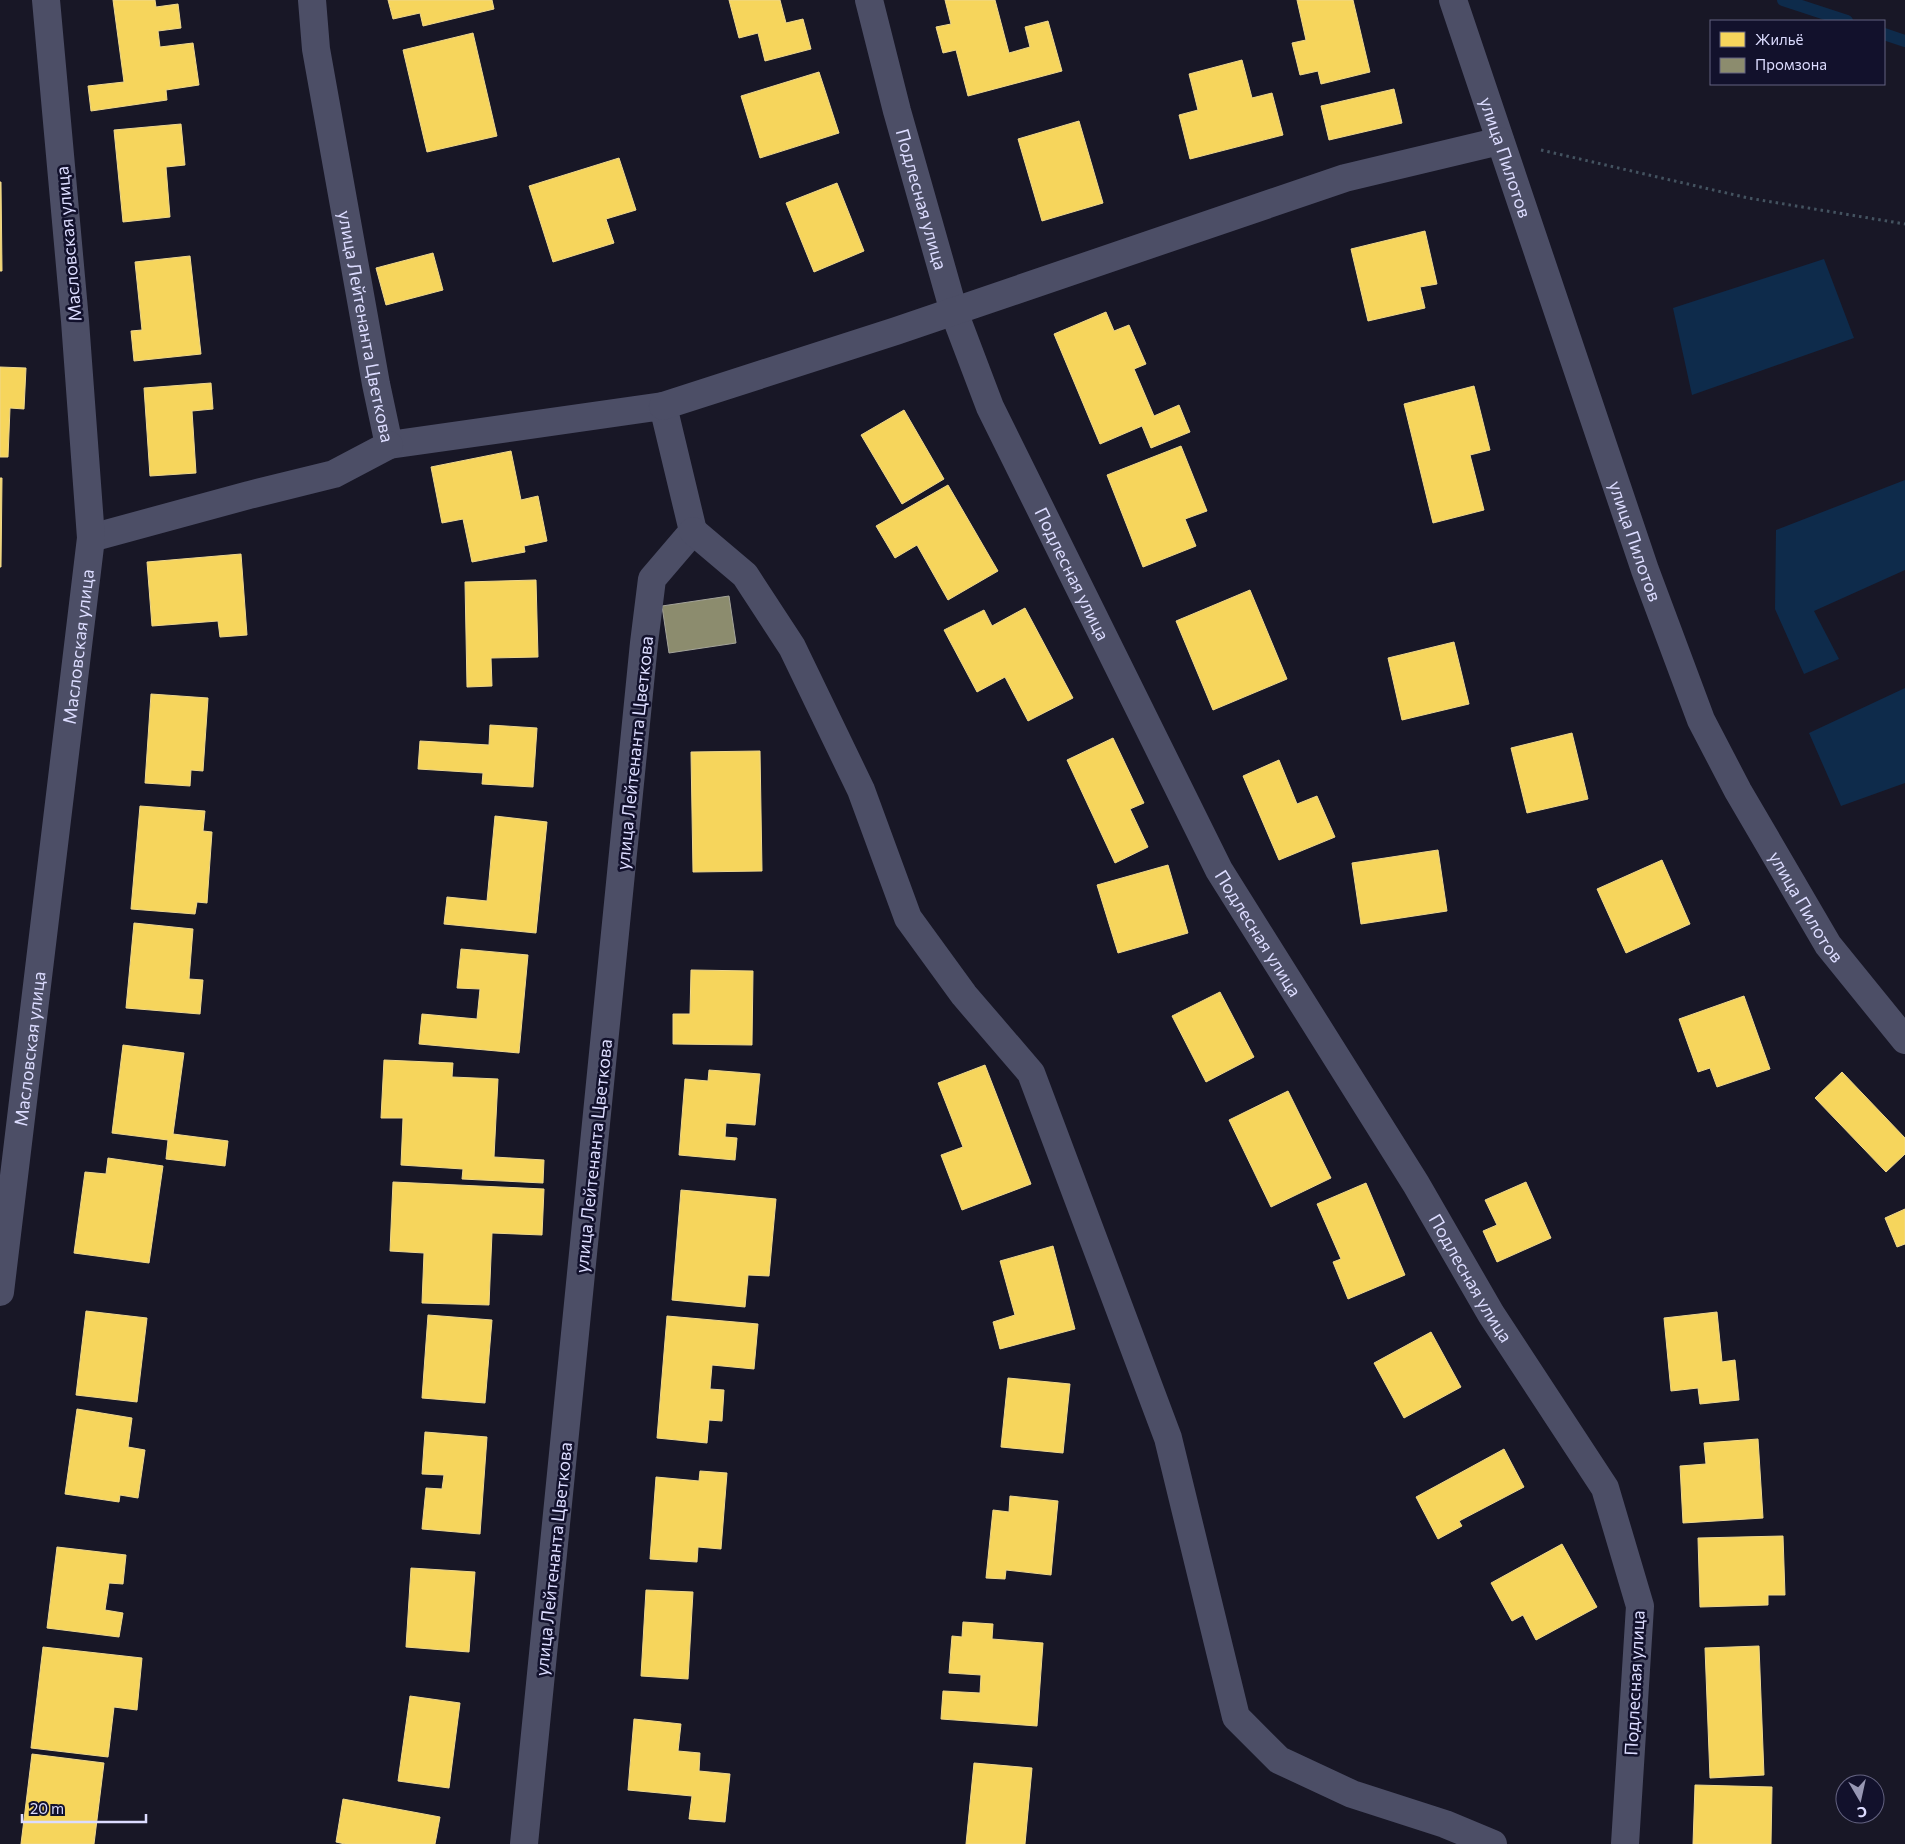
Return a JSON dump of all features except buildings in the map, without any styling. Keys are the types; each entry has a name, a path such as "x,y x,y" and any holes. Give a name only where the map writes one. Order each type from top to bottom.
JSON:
{"street":[{"name":"Масловская улица","path":"0,1292 91,538 75,322 46,0"},
{"name":"улица Лейтенанта Цветкова","path":"312,0 316,49 376,384 389,445 663,406 954,312 1345,178 1500,141"},
{"name":"Подлесная улица","path":"869,0 897,112 954,312 990,406 1219,870 1416,1184 1491,1314 1606,1488 1640,1606 1625,1844"},
{"name":"улица Пилотов","path":"1453,0 1644,570 1701,720 1738,791 1828,945 1905,1040"},
{"path":"663,406 693,531 746,575 792,647 861,790 908,918 964,995 1031,1073 1168,1438 1236,1717 1279,1760 1352,1794 1445,1824 1493,1844"},
{"path":"91,538 334,474 389,445"},
{"name":"улица Лейтенанта Цветкова","path":"524,1844 644,642 652,580 693,531"}],"path":[{"path":"1500,141 1748,198 1905,224"}],"water":[{"path":"1824,259 1854,338 1692,395 1673,308"},
{"path":"1905,480 1905,570 1814,611 1839,659 1804,674 1775,609 1776,530"},
{"path":"1905,688 1905,783 1841,806 1809,733"}],"waterway":[{"path":"1783,0 1844,20"},
{"path":"1885,34 1905,41"}]}
